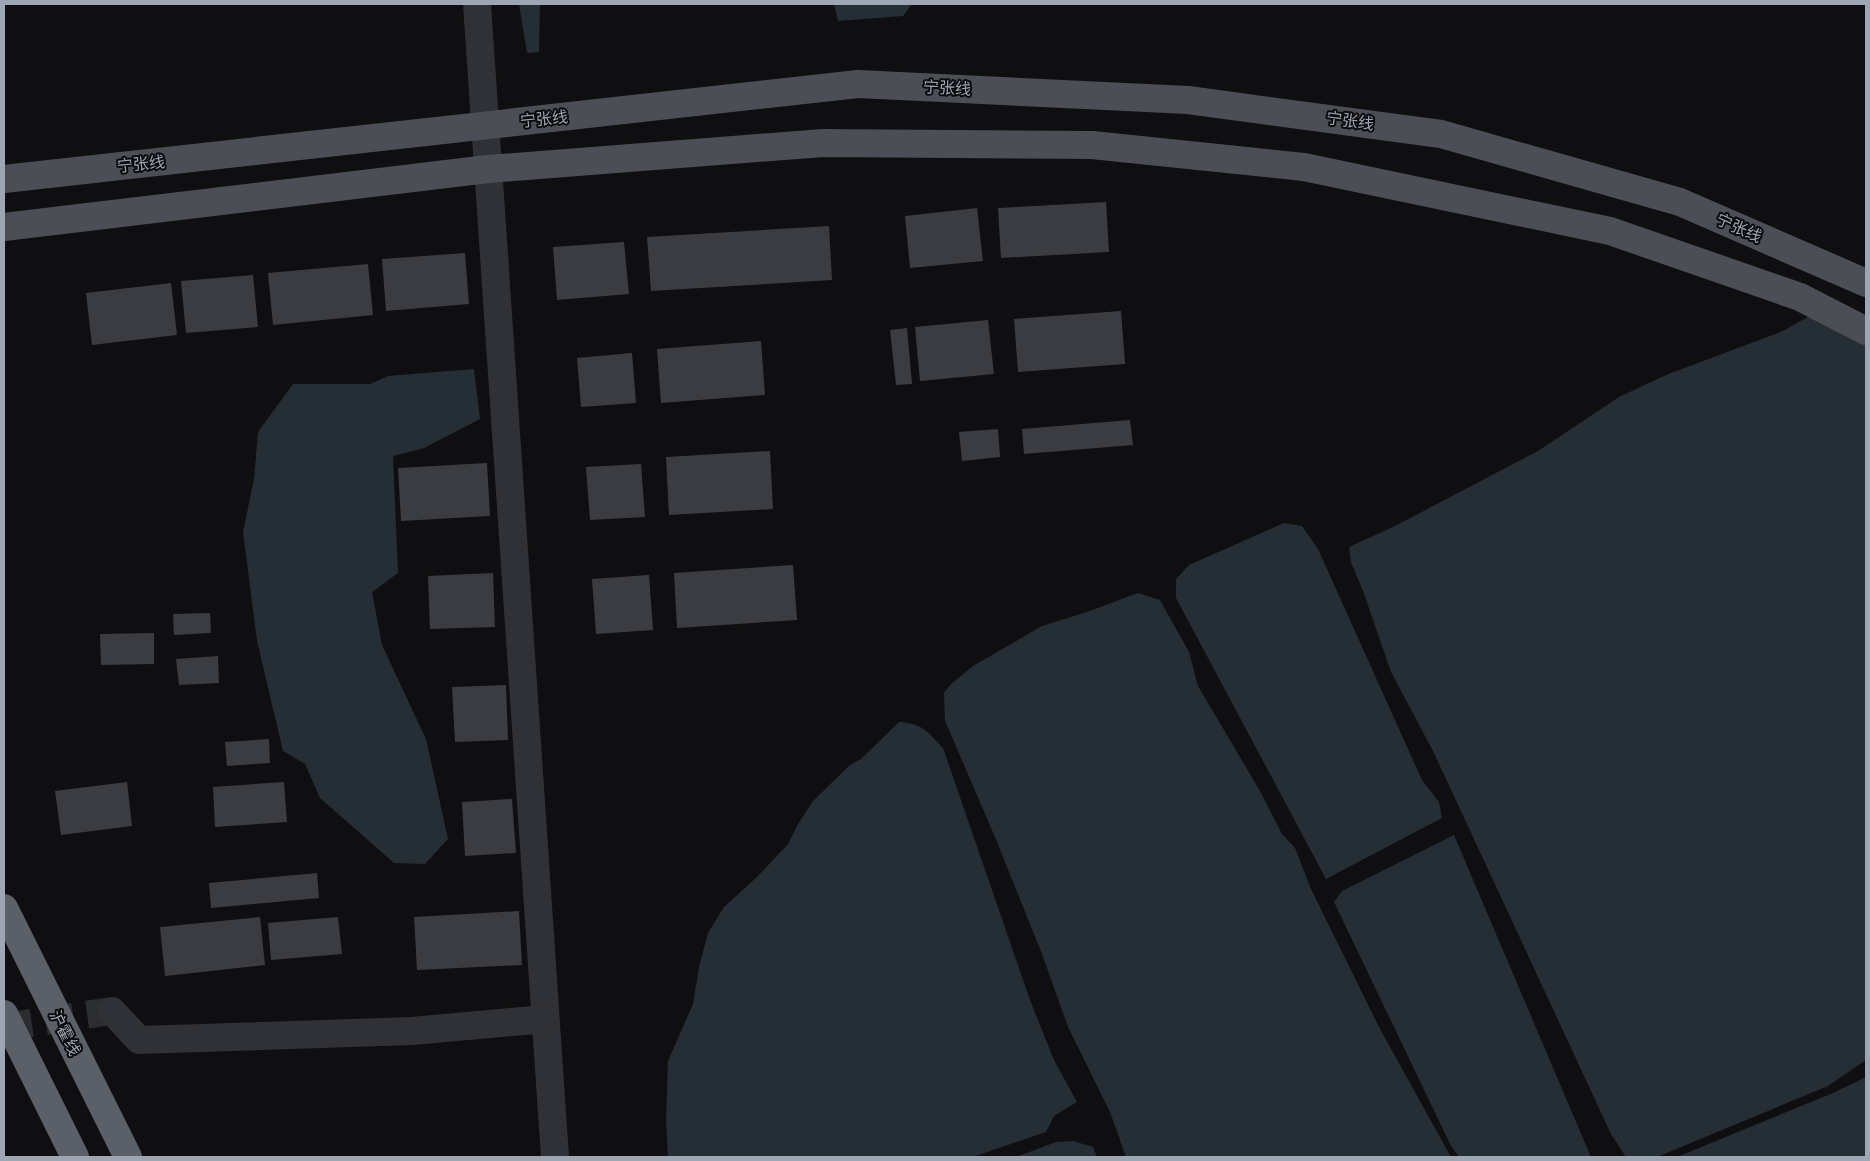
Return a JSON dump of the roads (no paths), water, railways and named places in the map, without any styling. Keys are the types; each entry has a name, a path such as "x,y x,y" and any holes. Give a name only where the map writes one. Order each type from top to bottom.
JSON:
{"highway":[{"name":"沪霍线","path":"4,908 128,1157"},
{"path":"4,1014 75,1157"}],"main road":[{"name":"宁张线","path":"4,179 858,84 1188,100 1441,134 1680,202 1866,283"},
{"path":"4,227 488,169 823,143 1092,145 1304,167 1610,231 1800,297 1866,331"}],"street":[{"path":"477,4 555,1157"},
{"path":"112,1011 139,1040 412,1031 545,1019"}],"tunnel":[{"path":"4,1027 112,1011"}]}
